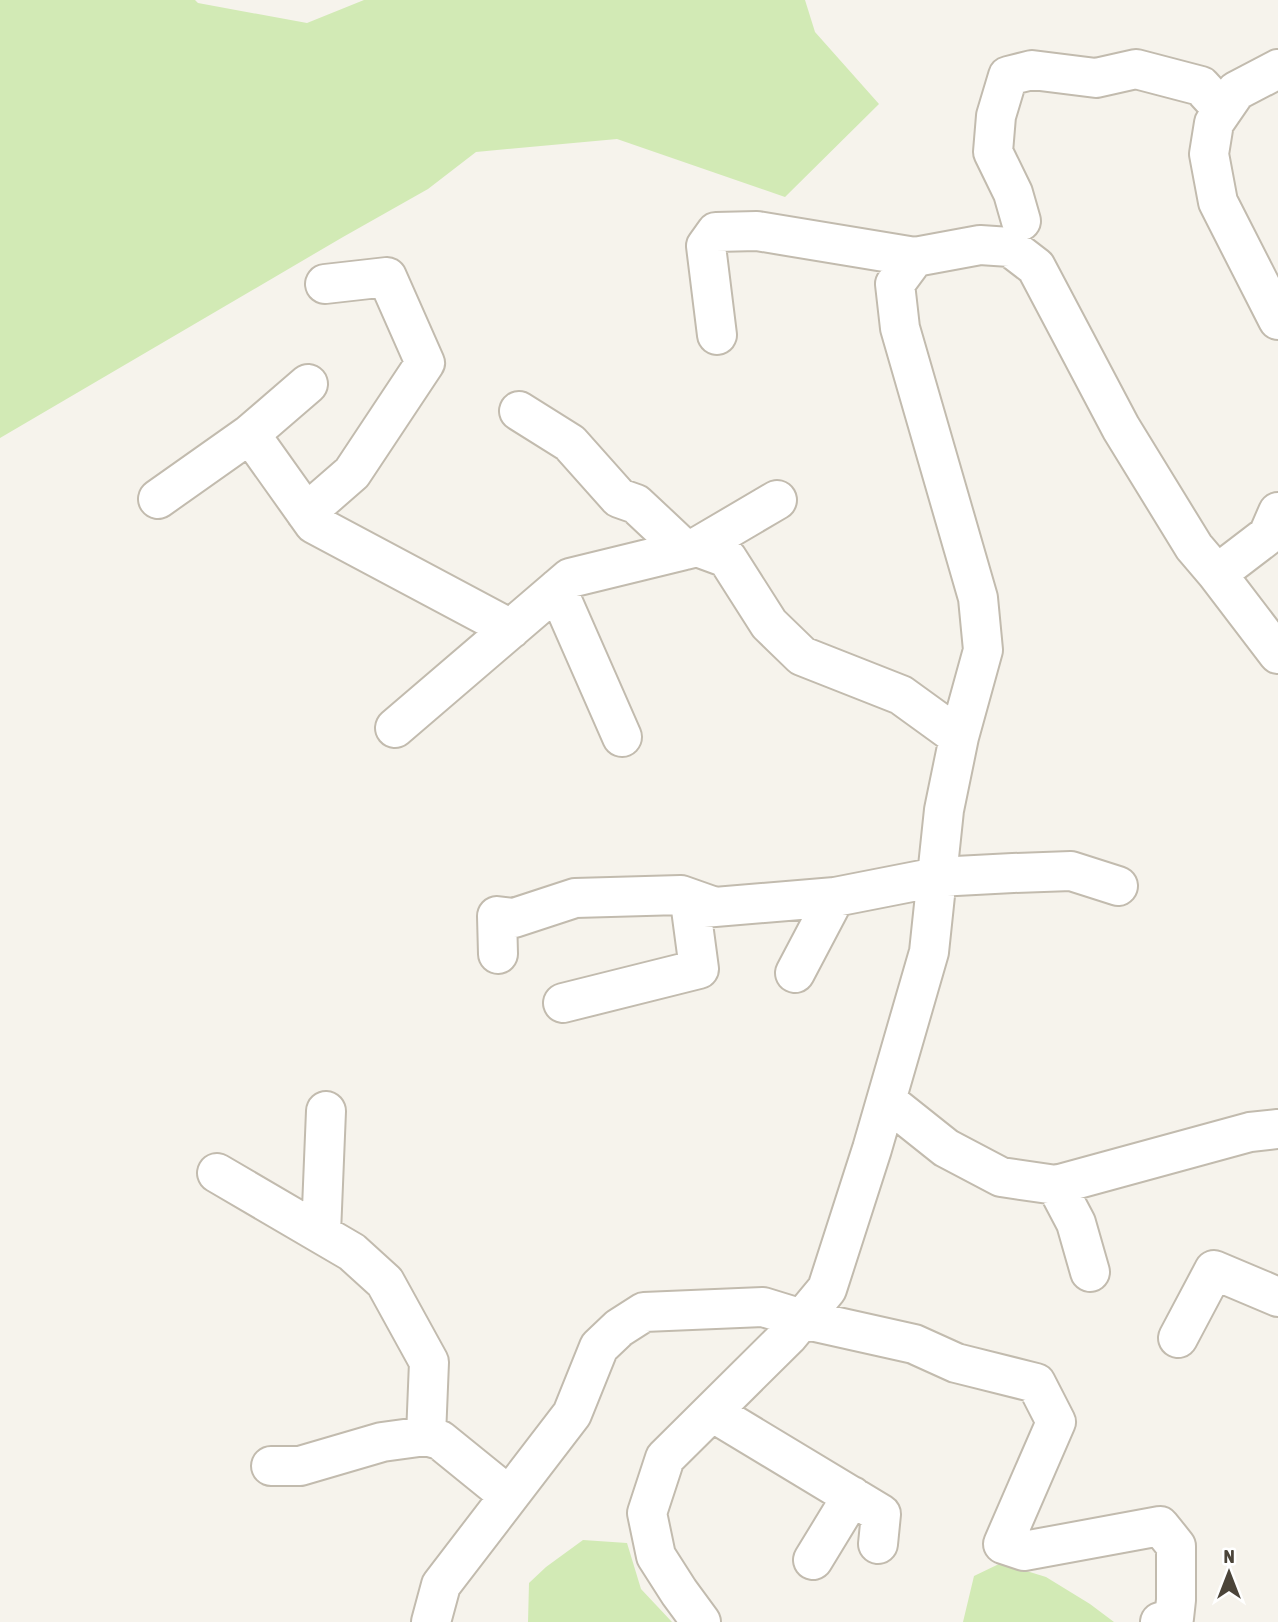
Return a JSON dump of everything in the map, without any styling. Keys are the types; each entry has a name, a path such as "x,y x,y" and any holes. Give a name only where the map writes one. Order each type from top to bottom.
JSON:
{"street":[{"path":"1278,68 1236,90 1214,123 1209,154 1218,202 1278,320"},
{"path":"1021,221 1013,193 993,152 996,117 1008,76 1032,70 1096,78 1136,69 1201,86 1223,110"},
{"path":"717,335 706,246 716,232 757,231 915,257 980,245 1010,247 1036,267 1121,428 1194,547 1278,654"},
{"path":"701,1622 656,1556 647,1513 665,1458 788,1336 827,1289 887,1101 929,952 944,810 959,737 983,650 978,598 900,328 895,284 915,257"},
{"path":"306,513 352,473 425,363 387,278 325,284"},
{"path":"158,499 250,434 308,384"},
{"path":"519,411 570,443 619,498 636,504 691,549 727,558 769,624 802,656 901,695 959,737"},
{"path":"250,434 314,524 511,629"},
{"path":"395,728 570,578 691,549 777,500"},
{"path":"1217,574 1268,535 1278,512"},
{"path":"557,589 622,737"},
{"path":"563,1003 699,969 691,909 835,897 937,877 1071,871 1118,886"},
{"path":"498,954 497,916 514,918 575,898 681,895 715,907"},
{"path":"795,973 835,897"},
{"path":"887,1101 946,1148 1001,1177 1056,1185 1250,1132 1278,1129"},
{"path":"321,1233 326,1111"},
{"path":"217,1172 352,1252 385,1282 429,1362 426,1436"},
{"path":"1056,1185 1076,1223 1090,1272"},
{"path":"1178,1338 1214,1270 1278,1297"},
{"path":"431,1622 441,1585 572,1414 599,1347 618,1328 644,1312 763,1307 802,1319 914,1344 956,1363 1036,1383 1056,1422 1003,1544 1024,1551 1160,1526 1175,1546 1176,1600 1174,1618 1160,1622"},
{"path":"712,1412 881,1514 878,1544"},
{"path":"271,1466 300,1466 382,1442 426,1436 440,1440 509,1496"},
{"path":"813,1560 852,1496"}],"green space":[{"path":"0,0 195,0 198,3 307,23 364,0 805,0 815,32 879,104 785,197 617,139 476,152 428,189 0,438"},
{"path":"583,1540 627,1543 641,1589 672,1622 528,1622 529,1583"},
{"path":"1001,1563 1046,1577 1114,1622 963,1622 974,1576"}]}
